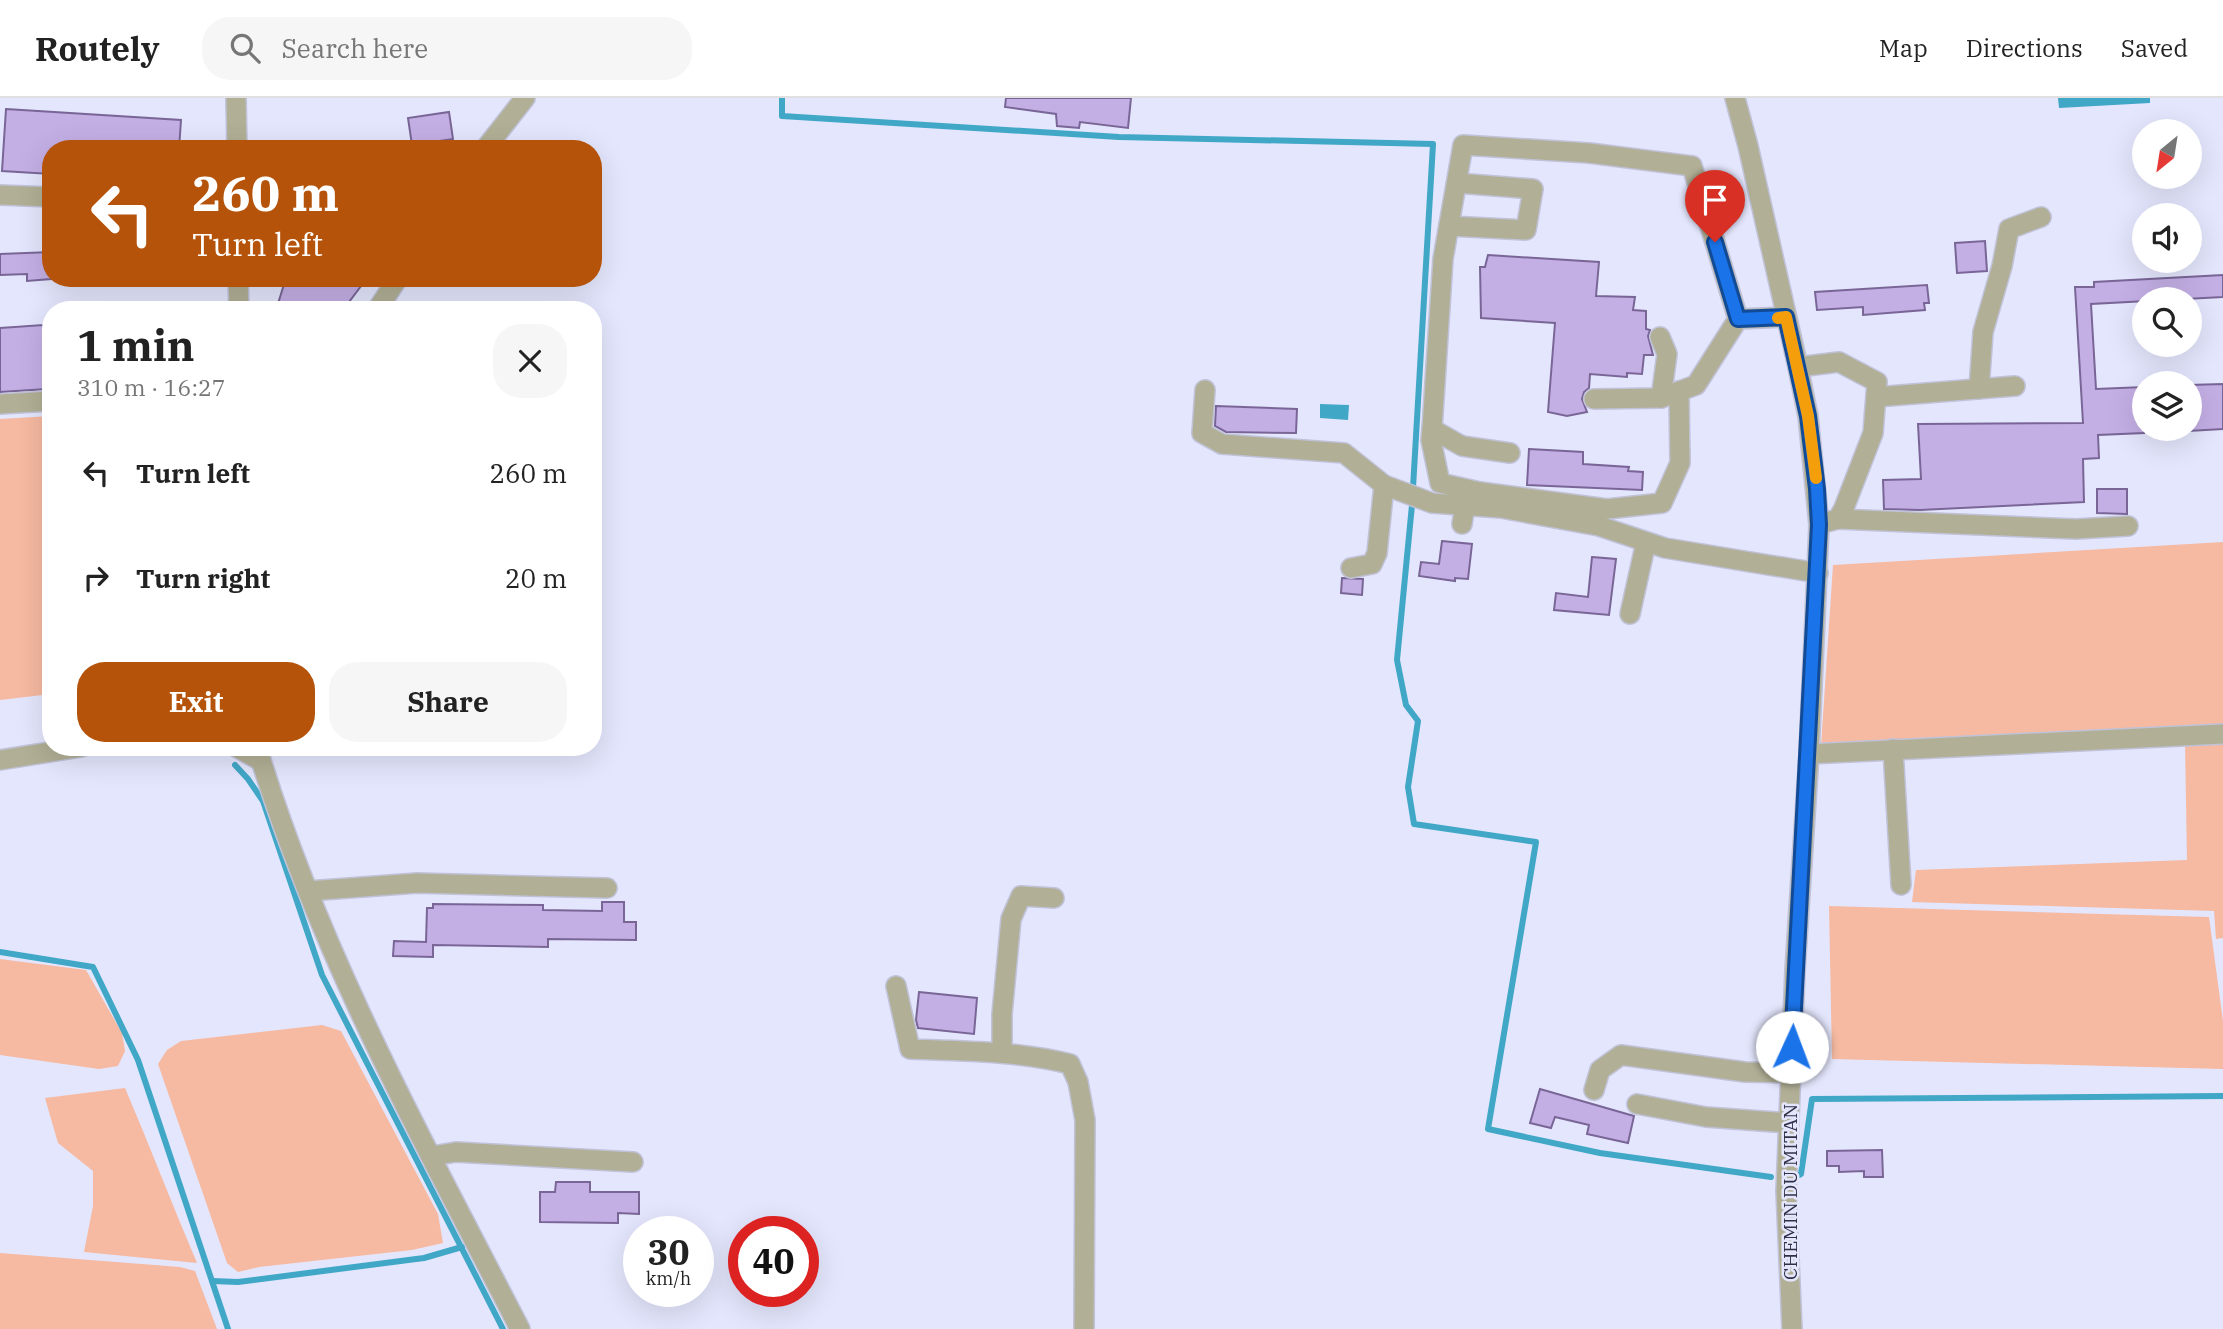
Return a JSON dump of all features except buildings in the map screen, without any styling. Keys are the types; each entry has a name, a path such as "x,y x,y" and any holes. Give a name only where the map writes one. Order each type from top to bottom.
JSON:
{"street":[{"path":"236,98 237,140"},
{"path":"492,140 525,98"},
{"name":"CHEMIN DU MITAN","path":"1735,98 1798,367 1828,522 1818,573 1795,970 1786,1191 1792,1329"},
{"path":"1594,399 1670,395 1696,385 1738,319 1692,166 1589,153 1462,145 1443,259 1431,440 1440,483 1480,492 1607,509 1662,503 1680,463 1670,395 1667,355 1660,337"},
{"path":"1449,226 1526,230 1533,189 1457,183"},
{"path":"0,195 42,197"},
{"path":"1979,389 1983,332 2002,266 2009,229 2041,217"},
{"path":"1738,319 1786,317"},
{"path":"1798,367 1839,362 1877,382 1873,433 1844,508 1828,522"},
{"path":"1876,397 2015,386"},
{"path":"1205,390 1202,433 1222,444 1344,453 1384,485 1464,514 1501,508 1599,526 1665,548 1818,573"},
{"path":"0,404 42,402"},
{"path":"1432,429 1462,446 1510,453"},
{"path":"1351,568 1372,564 1377,553 1384,485"},
{"path":"1828,522 2076,529 2128,526"},
{"path":"1630,614 1646,542"},
{"path":"1809,754 2223,734"},
{"path":"1893,750 1901,885"},
{"path":"0,760 42,753"},
{"path":"260,756 308,891 374,1040 520,1329"},
{"path":"308,891 416,883 607,888"},
{"path":"1002,1053 1002,1014 1011,919 1021,896 1054,898"},
{"path":"896,986 910,1049 1002,1053 1040,1057 1070,1064 1078,1082 1085,1120 1084,1329"},
{"path":"1594,1090 1600,1070 1621,1055 1745,1072 1791,1073"},
{"path":"1637,1104 1706,1117 1789,1123"},
{"path":"432,1156 456,1152 633,1162"}],"shaded area":[{"path":"42,417 42,695 0,700 0,419"},
{"path":"2223,542 2223,727 1821,746 1833,565"},
{"path":"2223,741 2223,938 2216,939 2214,911 1912,902 1916,870 2187,860 2185,743"},
{"path":"1829,906 2209,917 2223,1021 2223,1069 1832,1059"},
{"path":"0,959 86,970 122,1033 125,1051 118,1066 99,1069 0,1055"},
{"path":"322,1025 341,1031 438,1214 443,1243 412,1250 259,1267 238,1272 227,1263 158,1064 167,1050 181,1041"},
{"path":"125,1088 197,1263 84,1252 93,1206 93,1171 58,1143 45,1098"},
{"path":"0,1253 180,1267 195,1271 217,1329 0,1329"}],"water":[{"path":"2058,98 2150,98 2150,103 2059,108"},
{"path":"1320,404 1349,405 1348,420 1320,418"}],"waterway":[{"path":"782,98 782,116 1119,137 1433,144 1412,505 1397,660 1406,705 1418,721 1408,787 1414,824 1536,842 1488,1129 1600,1153 1771,1177"},
{"path":"235,765 263,801 322,975 503,1329"},
{"path":"0,952 93,967 138,1060 228,1329"},
{"path":"1797,1176 1801,1174 1812,1099 2223,1096"},
{"path":"212,1281 238,1282 424,1258 462,1247"}],"slow traffic":[{"path":"1778,318 1786,317 1798,367 1816,478"}],"route":[{"path":"1715,242 1738,319 1786,317 1808,416 1817,489 1818,573 1792,1047"}]}
